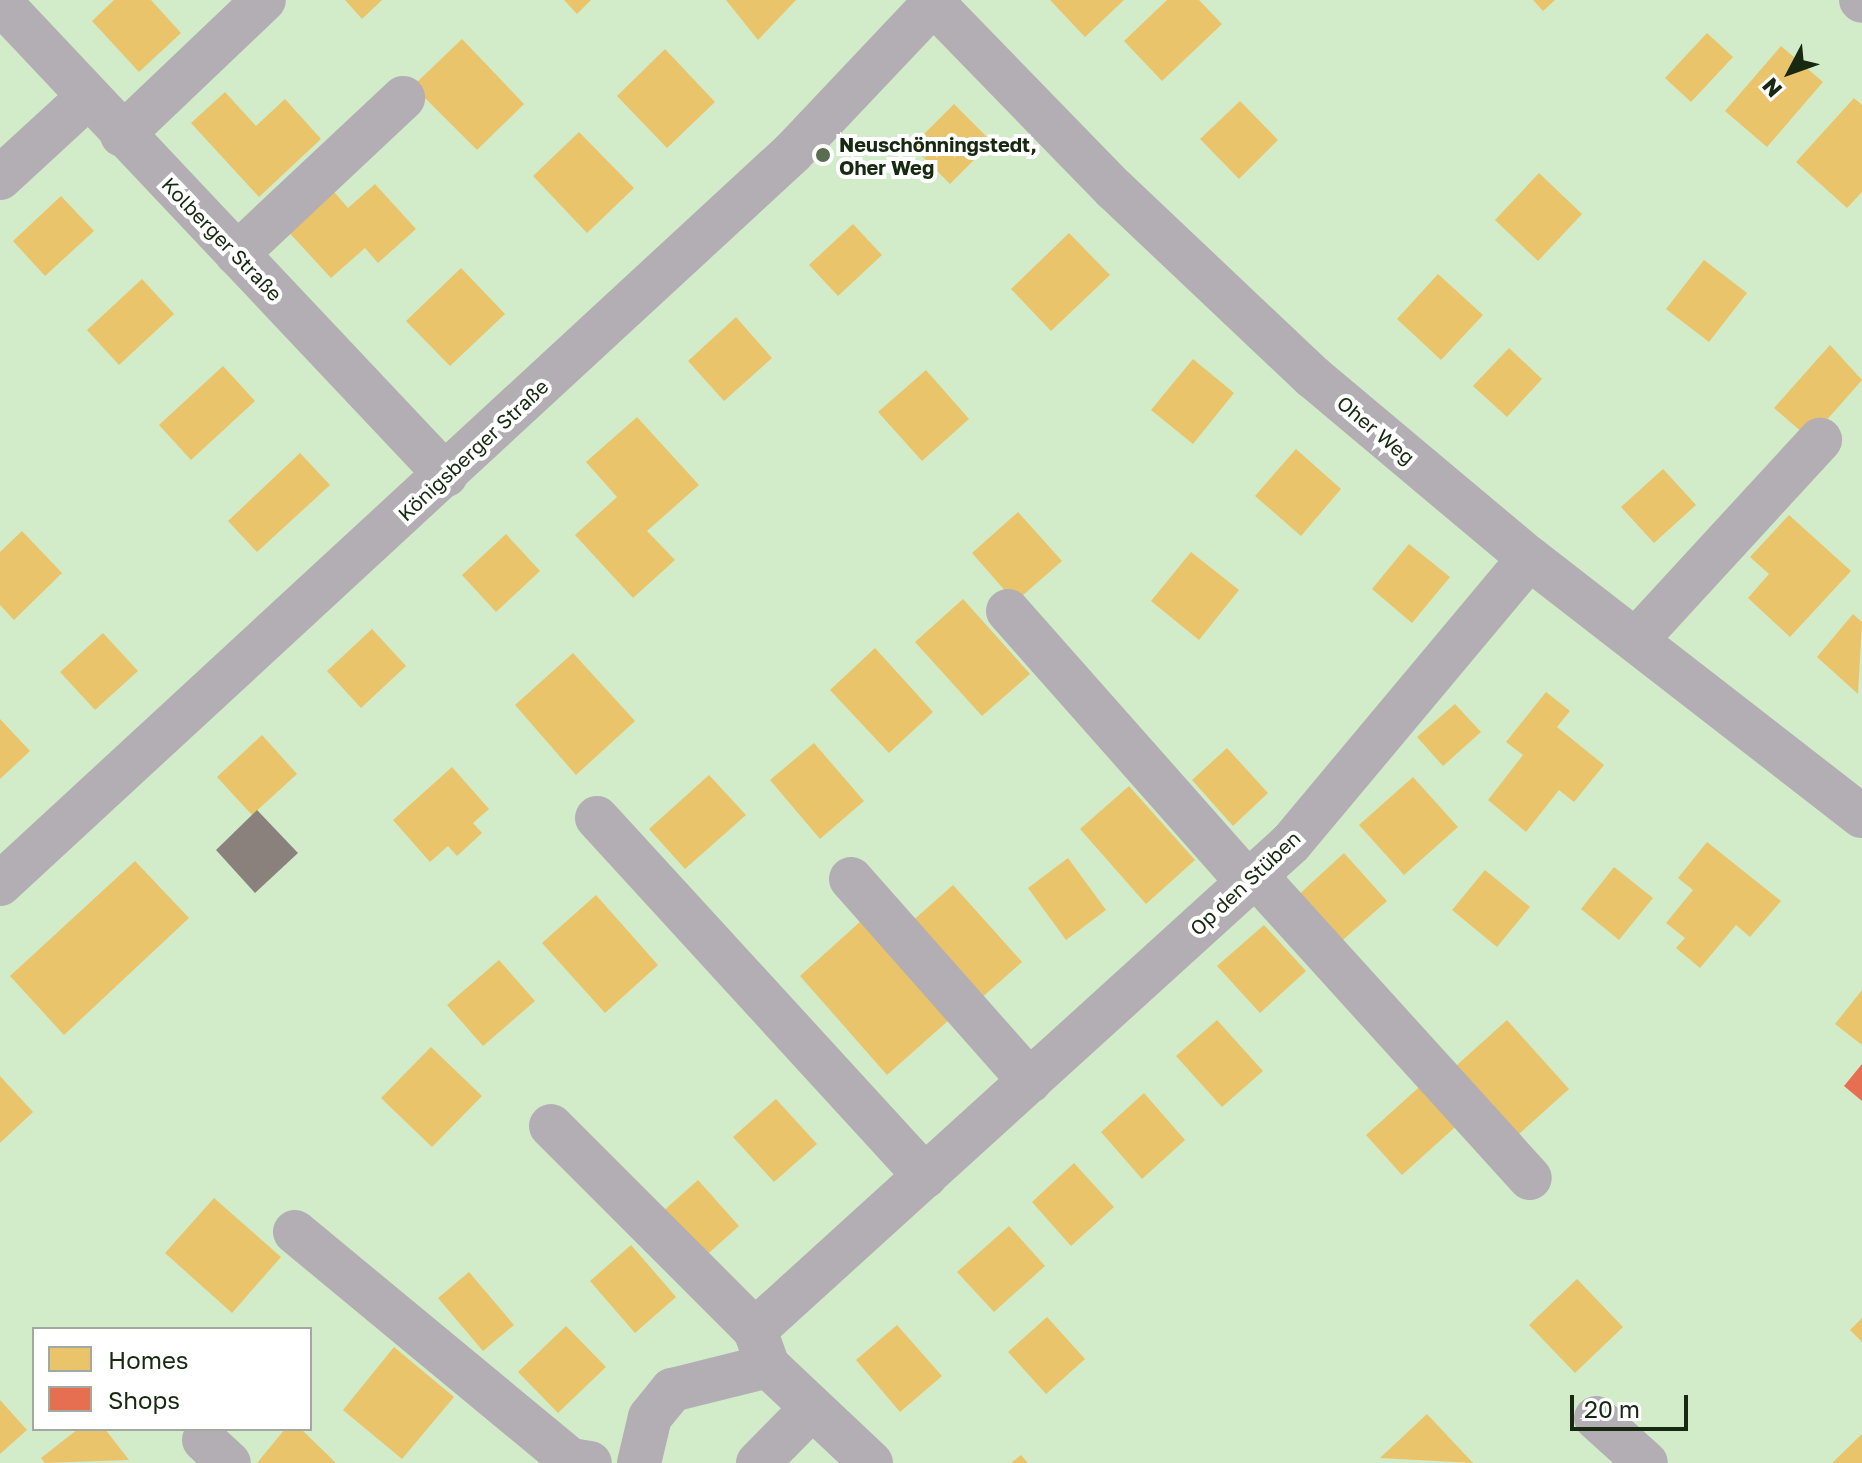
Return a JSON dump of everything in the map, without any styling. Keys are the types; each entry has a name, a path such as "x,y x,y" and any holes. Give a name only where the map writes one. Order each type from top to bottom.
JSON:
{"street":[{"path":"122,135 264,0"},
{"name":"Kolberger Straße","path":"0,2 87,98 446,475"},
{"name":"Königsberger Straße","path":"0,884 792,153 932,2"},
{"name":"Oher Weg","path":"932,2 1114,189 1302,367 1529,558 1862,816"},
{"path":"0,178 87,98"},
{"path":"237,254 403,98"},
{"path":"1636,640 1820,440"},
{"name":"Op den Stüben","path":"761,1348 925,1176 1252,878 1329,798 1529,558"},
{"path":"1008,611 1530,1178"},
{"path":"597,818 925,1176"},
{"path":"851,879 1030,1081"},
{"path":"551,1126 761,1348 810,1410 871,1463"},
{"path":"295,1232 571,1460 590,1463"},
{"path":"614,1463 638,1463 650,1417 672,1390 761,1348"},
{"path":"758,1463 810,1410"},
{"path":"1596,1418 1646,1463"}],"building: Homes":[{"path":"114,0 151,0 181,33 139,72 92,21"},
{"path":"345,0 382,0 362,19"},
{"path":"564,0 591,0 577,14"},
{"path":"726,0 796,0 758,40"},
{"path":"1050,0 1124,0 1085,37"},
{"path":"1167,0 1199,0 1222,24 1162,81 1124,41"},
{"path":"1533,0 1555,0 1543,11"},
{"path":"1707,33 1733,57 1691,102 1665,78"},
{"path":"462,39 524,104 477,150 413,86"},
{"path":"1781,46 1823,82 1767,147 1725,111"},
{"path":"665,49 715,102 667,148 617,96"},
{"path":"225,92 256,126 285,99 321,139 259,197 191,123"},
{"path":"1854,98 1862,105 1862,192 1847,208 1796,162"},
{"path":"1240,101 1278,140 1239,179 1200,139"},
{"path":"954,104 992,142 950,184 912,146"},
{"path":"579,132 634,188 587,233 533,176"},
{"path":"1539,173 1582,214 1538,261 1495,220"},
{"path":"375,184 416,229 378,263 365,248 331,278 284,227 329,186 348,208"},
{"path":"61,196 94,231 45,276 13,241"},
{"path":"853,224 882,255 838,296 809,265"},
{"path":"1069,233 1110,275 1051,331 1011,289"},
{"path":"1704,260 1747,293 1709,342 1666,309"},
{"path":"461,268 505,314 450,366 406,321"},
{"path":"1438,274 1483,315 1441,360 1397,319"},
{"path":"142,279 174,314 119,365 87,330"},
{"path":"736,317 772,358 724,401 688,361"},
{"path":"1830,345 1862,380 1810,439 1774,408"},
{"path":"1509,348 1542,379 1507,417 1473,386"},
{"path":"1193,359 1234,393 1193,444 1151,410"},
{"path":"223,366 255,401 191,460 159,425"},
{"path":"926,370 969,419 922,461 878,412"},
{"path":"637,417 699,485 647,531 675,560 633,598 575,535 617,497 586,462"},
{"path":"1296,449 1341,489 1301,536 1255,496"},
{"path":"300,453 330,485 257,552 228,521"},
{"path":"1663,469 1696,505 1654,543 1621,507"},
{"path":"1018,512 1062,561 1015,602 972,553"},
{"path":"1789,515 1851,571 1790,637 1748,598 1769,574 1750,557"},
{"path":"22,531 62,573 14,620 0,605 0,552"},
{"path":"506,534 540,571 496,612 462,575"},
{"path":"1409,544 1450,577 1412,623 1372,589"},
{"path":"1191,552 1239,590 1199,640 1151,601"},
{"path":"963,599 1030,674 982,716 915,642"},
{"path":"1853,614 1862,622 1858,694 1817,657"},
{"path":"372,629 406,666 361,708 327,671"},
{"path":"103,633 138,671 95,710 60,672"},
{"path":"875,648 933,712 889,753 830,690"},
{"path":"573,653 635,721 576,775 515,705"},
{"path":"1546,692 1570,711 1557,727 1604,765 1574,802 1559,790 1526,832 1488,800 1523,755 1506,742"},
{"path":"1455,704 1481,732 1443,766 1417,737"},
{"path":"0,719 30,751 0,779"},
{"path":"262,735 297,774 252,815 217,777"},
{"path":"814,743 864,801 820,839 770,780"},
{"path":"1227,748 1268,793 1233,826 1192,780"},
{"path":"452,767 489,809 473,823 482,833 457,856 448,846 430,862 393,820"},
{"path":"709,775 746,815 685,869 649,829"},
{"path":"1413,777 1458,827 1404,875 1359,825"},
{"path":"1129,786 1195,860 1146,904 1080,829"},
{"path":"1707,842 1781,901 1750,937 1736,925 1700,968 1676,948 1685,938 1666,923 1693,890 1678,878"},
{"path":"1344,853 1387,901 1336,946 1294,899"},
{"path":"1068,858 1106,910 1066,940 1028,888"},
{"path":"135,861 189,918 64,1035 10,976"},
{"path":"1614,867 1653,898 1619,940 1581,909"},
{"path":"1485,870 1530,907 1497,947 1452,910"},
{"path":"953,885 1022,962 978,1001 909,924"},
{"path":"596,895 658,965 605,1013 542,943"},
{"path":"862,920 949,1020 887,1075 800,976"},
{"path":"1264,925 1306,971 1260,1013 1217,966"},
{"path":"499,960 535,1001 483,1046 447,1005"},
{"path":"1862,990 1862,1045 1835,1024"},
{"path":"1217,1020 1263,1071 1222,1107 1176,1056"},
{"path":"1507,1020 1569,1089 1509,1143 1447,1074"},
{"path":"431,1047 482,1096 432,1147 381,1098"},
{"path":"0,1076 33,1112 0,1143"},
{"path":"1427,1080 1463,1120 1402,1175 1366,1135"},
{"path":"1144,1093 1185,1140 1142,1179 1101,1132"},
{"path":"776,1099 817,1144 774,1182 733,1137"},
{"path":"1074,1163 1114,1207 1071,1246 1032,1202"},
{"path":"698,1180 739,1226 702,1259 661,1213"},
{"path":"214,1198 281,1257 232,1313 165,1253"},
{"path":"1009,1226 1045,1266 994,1312 957,1272"},
{"path":"631,1245 676,1297 635,1333 590,1281"},
{"path":"469,1272 514,1325 483,1351 438,1298"},
{"path":"1577,1279 1623,1327 1575,1373 1529,1325"},
{"path":"1047,1317 1085,1359 1046,1394 1008,1352"},
{"path":"1862,1318 1862,1342 1850,1330"},
{"path":"897,1325 942,1376 900,1412 856,1360"},
{"path":"566,1326 606,1367 558,1413 518,1372"},
{"path":"394,1347 454,1397 402,1459 343,1410"},
{"path":"0,1400 27,1430 0,1454"},
{"path":"1427,1414 1473,1463 1380,1458"},
{"path":"75,1431 107,1431 129,1460 45,1463 41,1458"},
{"path":"283,1431 303,1431 336,1463 257,1463"},
{"path":"1862,1434 1862,1463 1832,1463"},
{"path":"1021,1455 1028,1463 1011,1463"}],"building: Shops":[{"path":"1862,1064 1862,1101 1844,1086"}],"building: Industry":[{"path":"257,810 298,853 255,893 216,850"}],"place":[{"name":"Neuschönningstedt, Oher Weg","path":"823,155"}]}
